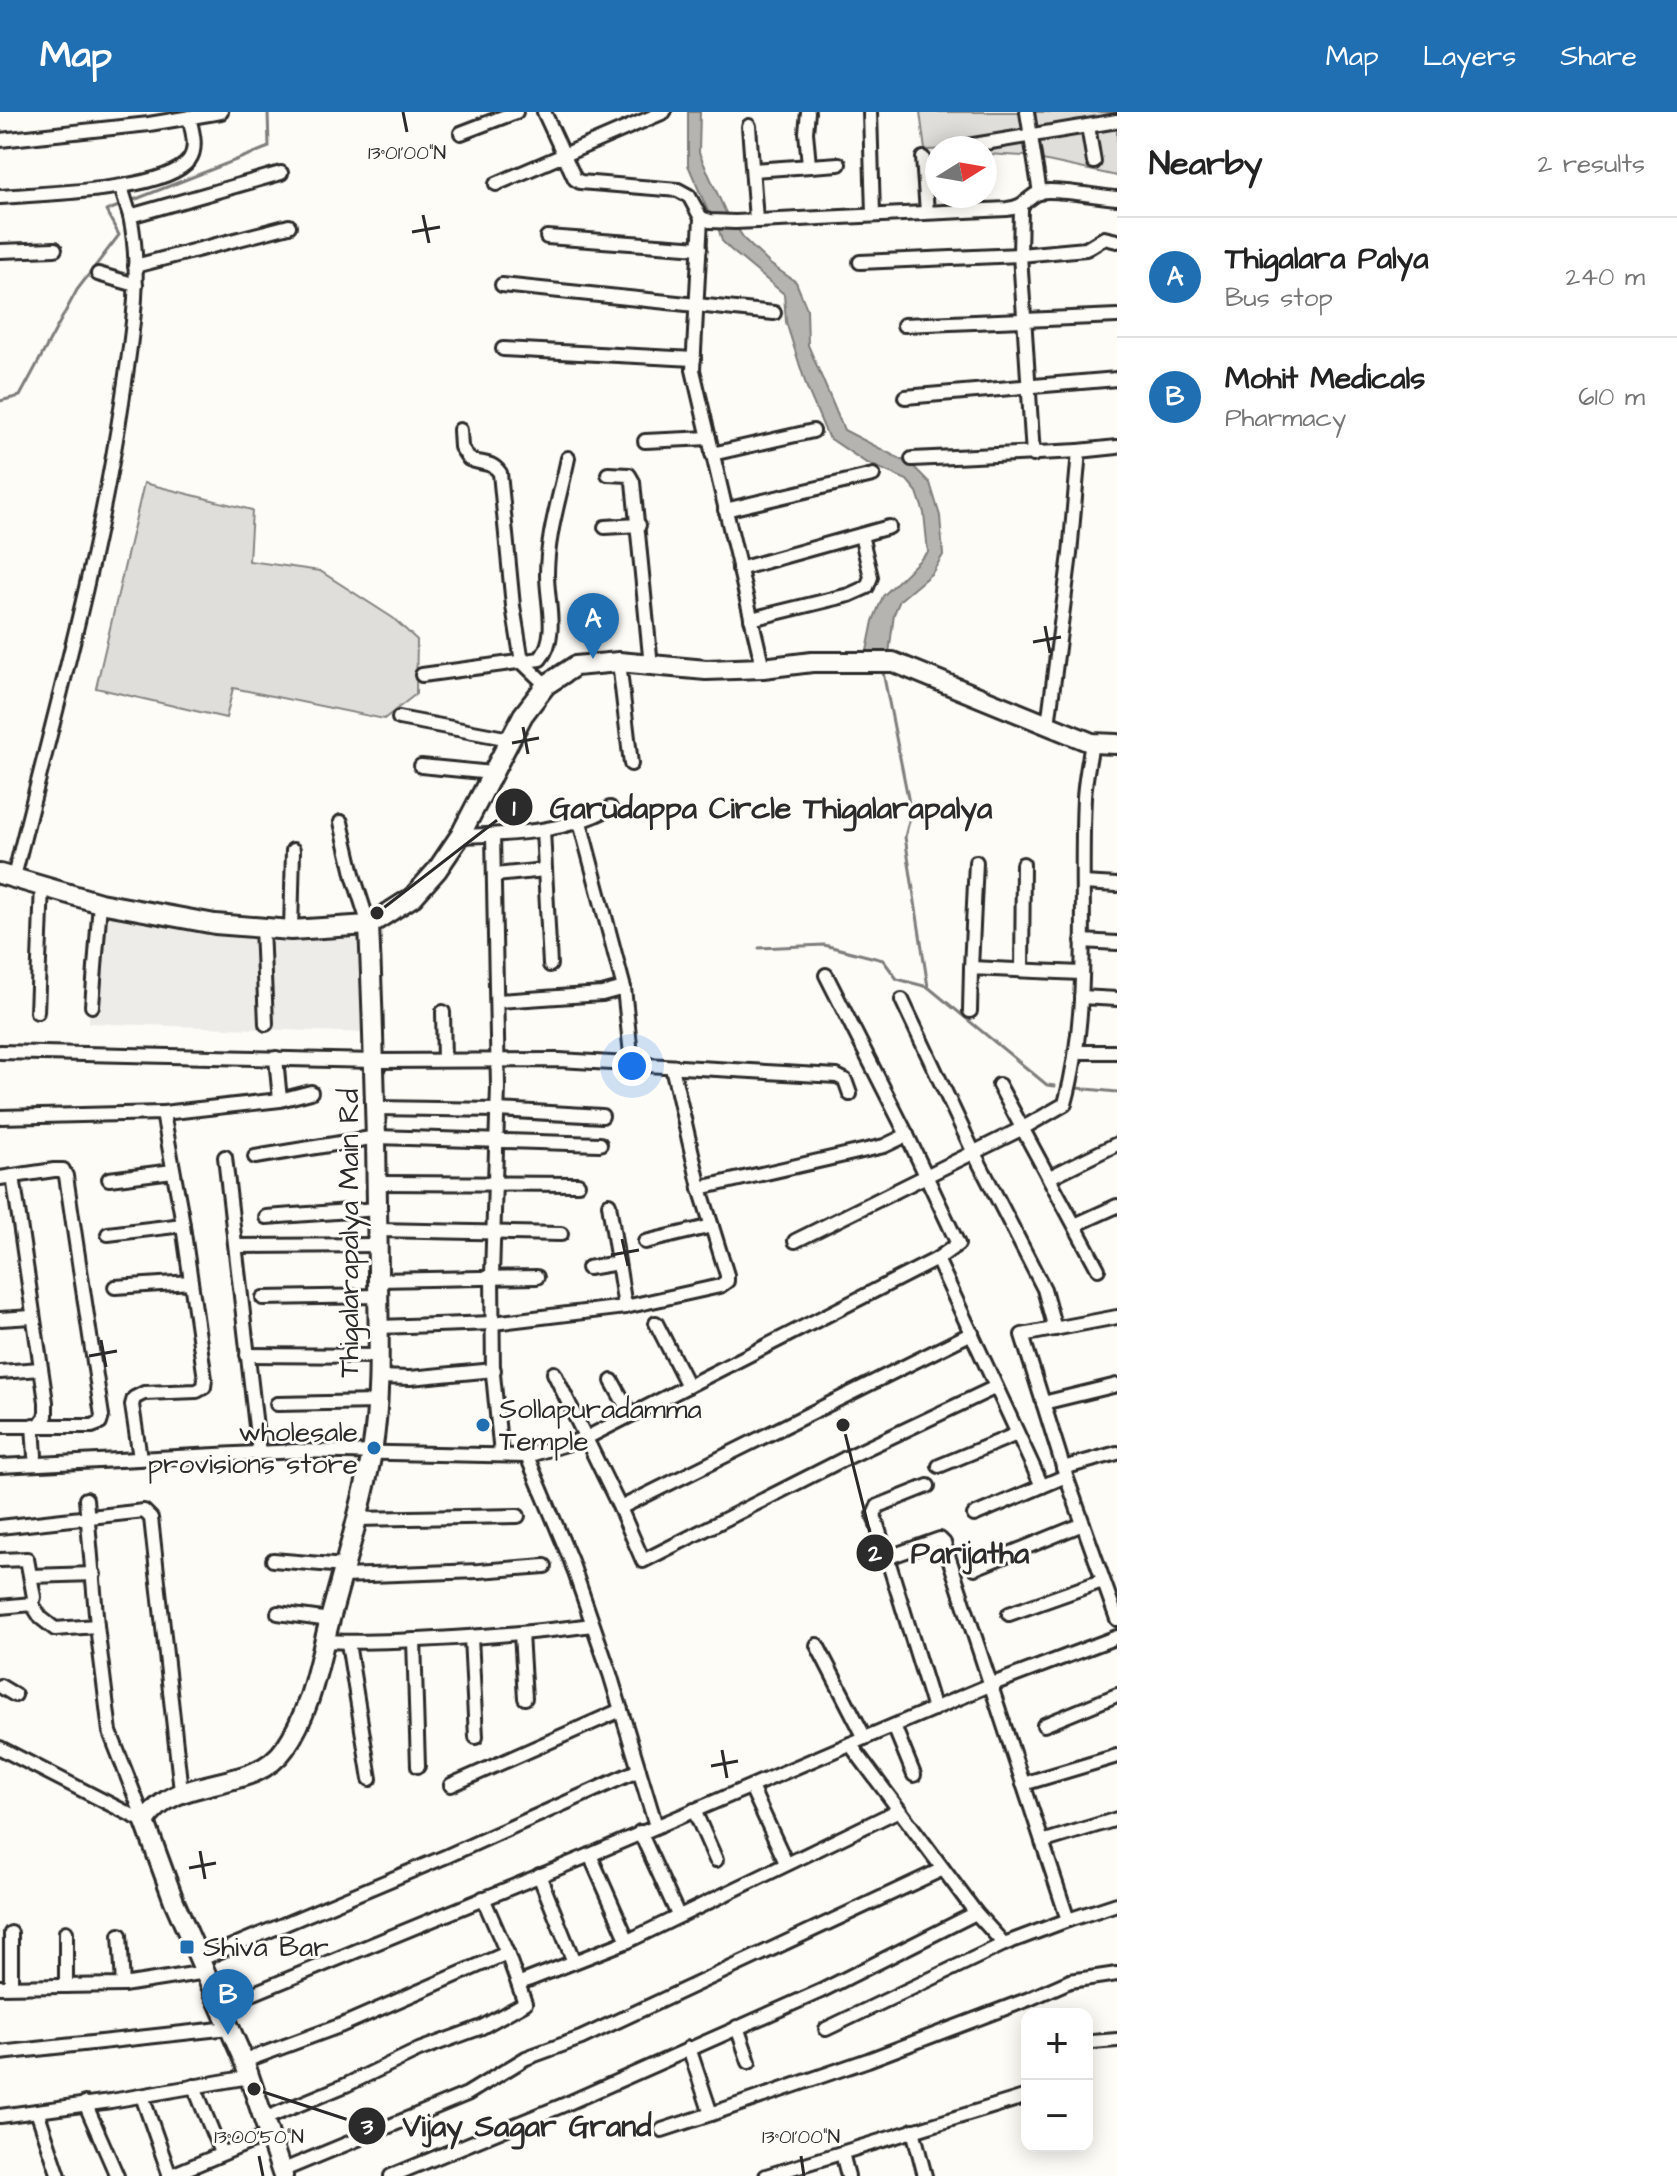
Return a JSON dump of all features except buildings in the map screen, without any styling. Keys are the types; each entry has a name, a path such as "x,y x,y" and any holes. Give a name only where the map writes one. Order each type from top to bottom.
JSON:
{"street":[{"path":"0,140 148,118 221,112"},
{"path":"461,133 516,112"},
{"path":"544,112 575,179 580,182 678,190 689,196 705,219 700,248 693,370 763,668"},
{"path":"496,184 664,112"},
{"path":"808,112 809,165"},
{"path":"870,112 873,214"},
{"path":"1027,112 1040,193"},
{"path":"126,202 189,161 194,151 189,117"},
{"path":"997,141 1117,121"},
{"path":"749,126 756,220"},
{"path":"1088,126 1094,162"},
{"path":"923,158 927,212"},
{"path":"753,170 839,164"},
{"path":"0,197 126,202 281,173"},
{"path":"705,219 735,222 1021,208 1040,193 1051,191 1117,198"},
{"path":"126,202 137,302 114,455 86,584 7,875 100,903 215,924 291,930 369,925 413,897 437,870 460,836 523,715 546,685 575,666 619,662 706,670 812,662 893,662 1092,743 1117,744"},
{"path":"1021,208 1020,255 1033,455"},
{"path":"135,266 289,226"},
{"path":"547,237 700,248"},
{"path":"860,262 1020,255 1086,249 1104,238 1117,241"},
{"path":"0,251 55,249"},
{"path":"98,274 136,285"},
{"path":"502,285 774,313"},
{"path":"904,325 1117,316"},
{"path":"503,349 694,359"},
{"path":"905,397 1117,379"},
{"path":"460,430 461,447 469,459 487,462 500,473 513,606 522,662 546,685"},
{"path":"712,454 813,431"},
{"path":"645,441 709,438"},
{"path":"912,459 1033,455 1117,447"},
{"path":"1048,725 1070,554 1079,451"},
{"path":"422,675 540,659 548,650 551,634 548,548 568,458"},
{"path":"608,474 631,477 639,525 651,666"},
{"path":"725,510 873,475"},
{"path":"605,527 639,525"},
{"path":"739,569 889,527"},
{"path":"751,619 849,595 867,587 871,577 861,535"},
{"path":"619,662 631,764"},
{"path":"399,718 510,739"},
{"path":"795,1241 1065,1104 1077,1052 1081,997 1084,796 1092,743"},
{"path":"421,766 492,773"},
{"path":"460,836 543,830 580,822 610,808"},
{"path":"341,822 369,925"},
{"path":"580,822 624,988 632,1064"},
{"path":"543,830 550,965"},
{"path":"493,835 498,1141 492,1280 494,1370 501,1454"},
{"path":"291,930 293,850"},
{"path":"970,1011 976,862"},
{"path":"1022,970 1023,864"},
{"path":"495,875 545,870"},
{"path":"1083,883 1117,885"},
{"path":"37,1012 42,885"},
{"path":"92,1006 100,903"},
{"name":"Thigalarapalya Main Rd","path":"145,1822 151,1812 181,1791 240,1777 274,1761 285,1748 304,1713 344,1571 372,1451 378,1377 377,1108 369,925"},
{"path":"262,927 266,1024"},
{"path":"1082,941 1117,943"},
{"path":"971,968 1081,973"},
{"path":"0,1466 259,1453 372,1451 527,1456 586,1438 937,1259 958,1244 826,975"},
{"path":"498,1001 602,994 624,988"},
{"path":"1081,997 1117,999"},
{"path":"902,1000 973,1151 1044,1289 1055,1329"},
{"path":"443,1012 444,1060"},
{"path":"0,1052 375,1061 498,1059 632,1064 837,1076 845,1080 850,1094"},
{"path":"1077,1052 1117,1052"},
{"path":"276,1058 280,1100"},
{"path":"379,1327 493,1323 625,1307 720,1286 727,1281 700,1188 672,1067"},
{"path":"999,1085 1098,1269"},
{"path":"0,1117 163,1113 280,1100 311,1092"},
{"path":"377,1108 602,1116"},
{"path":"140,1458 132,1405 134,1398 144,1393 197,1391 204,1387 183,1225 163,1113"},
{"path":"700,1188 884,1146 907,1135"},
{"path":"255,1157 377,1137 600,1144"},
{"path":"1050,1177 1117,1144"},
{"path":"225,1157 259,1453"},
{"path":"0,1426 36,1425 92,1426 100,1423 102,1416 63,1170 6,1177 46,1402 46,1416 36,1425 35,1456"},
{"path":"109,1179 173,1171"},
{"path":"378,1183 578,1184"},
{"path":"609,1204 625,1307"},
{"path":"1075,1225 1117,1206"},
{"path":"266,1217 378,1209"},
{"path":"108,1234 183,1225"},
{"path":"645,1242 712,1226"},
{"path":"236,1246 378,1237 561,1234"},
{"path":"937,1259 1042,1486"},
{"path":"588,1268 618,1263"},
{"path":"263,1298 537,1277"},
{"path":"115,1287 191,1282"},
{"path":"0,1319 32,1317"},
{"path":"1117,1317 1022,1335 1064,1472 1117,1619"},
{"path":"656,1323 688,1386"},
{"path":"620,1508 972,1333"},
{"path":"247,1355 378,1356"},
{"path":"0,1372 40,1369"},
{"path":"378,1377 410,1378 494,1370"},
{"path":"554,1373 643,1561 844,1459 996,1387"},
{"path":"612,1381 631,1415"},
{"path":"1043,1403 1117,1385"},
{"path":"277,1404 377,1402"},
{"path":"939,1466 1017,1434"},
{"path":"974,1515 1042,1486 1064,1472 1117,1453"},
{"path":"527,1456 571,1561 656,1826"},
{"path":"928,1486 878,1506 874,1515 934,1709"},
{"path":"86,1499 110,1732 246,2069 282,2173 467,2094 526,2058 581,2038 943,1869"},
{"path":"0,1527 144,1511 151,1518 181,1791"},
{"path":"355,1519 518,1516"},
{"path":"975,1568 1083,1524"},
{"path":"886,1558 940,1539 944,1543 1068,1920"},
{"path":"0,1560 27,1559 34,1597 32,1604 41,1618 55,1629 97,1626"},
{"path":"273,1560 344,1571 479,1571 545,1566"},
{"path":"31,1576 94,1574"},
{"path":"1009,1614 1102,1581"},
{"path":"0,1607 32,1604"},
{"path":"278,1613 330,1620"},
{"path":"325,1641 348,1643 471,1637 592,1625"},
{"path":"521,1634 525,1698"},
{"path":"471,1637 476,1737"},
{"path":"220,2007 590,1855 990,1685 1117,1637"},
{"path":"414,1640 418,1766"},
{"path":"348,1643 370,1779"},
{"path":"817,1645 865,1738"},
{"path":"0,1686 15,1695"},
{"path":"1044,1725 1117,1695"},
{"path":"451,1785 621,1710"},
{"path":"894,1726 914,1775"},
{"path":"850,1744 976,1913 1004,1944"},
{"path":"0,1748 145,1822"},
{"path":"1023,1784 1117,1756"},
{"path":"11,1933 5,1987 123,1985 202,1966 639,1770"},
{"path":"751,1787 786,1863"},
{"path":"694,1810 716,1860"},
{"path":"520,1983 628,1941 899,1810"},
{"path":"1042,1842 1117,1819"},
{"path":"640,1832 678,1915"},
{"path":"590,1855 628,1941"},
{"path":"539,1875 574,1962"},
{"path":"142,2096 170,2176 221,2153 346,2085 419,2050 482,2027 525,2003 520,1983 483,1898"},
{"path":"826,2029 1004,1944 1117,1904"},
{"path":"391,2176 566,2104 873,1967 976,1913"},
{"path":"66,1932 66,1986"},
{"path":"120,1935 123,1985"},
{"path":"0,2116 194,2086 246,2069 507,1953"},
{"path":"662,2130 883,2054 1070,1981 1117,1974"},
{"path":"737,2027 749,2062"},
{"path":"0,2053 229,2028"},
{"path":"1093,2042 1117,2040"},
{"path":"689,2048 711,2114"},
{"path":"194,2086 221,2153"},
{"path":"766,2176 1021,2098"},
{"path":"85,2103 117,2176"},
{"path":"37,2111 59,2176"},
{"path":"913,2130 925,2176"},
{"path":"842,2153 848,2176"}],"shaded area":[{"path":"688,112 700,112 699,153 727,215 710,216 688,165"},
{"path":"920,112 1117,112 1117,176 1024,156 997,155 997,136 925,136 925,150"},
{"path":"735,225 745,240 770,264 796,282 807,309 808,345 844,430 912,465 930,483 940,516 943,555 932,573 900,600 894,614 889,654 867,651 873,621 883,596 928,552 924,513 917,492 907,480 865,462 828,437 807,388 786,322 784,294 722,241 718,227"},
{"path":"144,483 252,510 249,561 320,571 393,618 417,640 416,694 384,719 233,688 226,718 96,688"},
{"path":"91,910 255,940 290,942 363,935 367,1033 89,1023"}],"waterway":[{"path":"131,201 269,147 268,112"},
{"path":"0,401 20,396 77,290 119,235 106,211 124,204"},
{"path":"882,667 911,813 905,837 928,987"},
{"path":"759,948 824,945 883,960 897,979 928,987 1047,1085 1055,1086"},
{"path":"1077,1088 1117,1092"}],"place":[{"name":"Thigalara Palya","path":"593,659"},
{"name":"Garudappa Circle Thigalarapalya","path":"377,913"},
{"name":"Sollapuradamma Temple","path":"483,1425"},
{"name":"Parijatha","path":"843,1425"},
{"name":"wholesale provisions store","path":"374,1448"},
{"name":"Shiva Bar","path":"187,1947"},
{"name":"Mohit Medicals","path":"228,2035"},
{"name":"Vijay Sagar Grand","path":"254,2089"}]}
